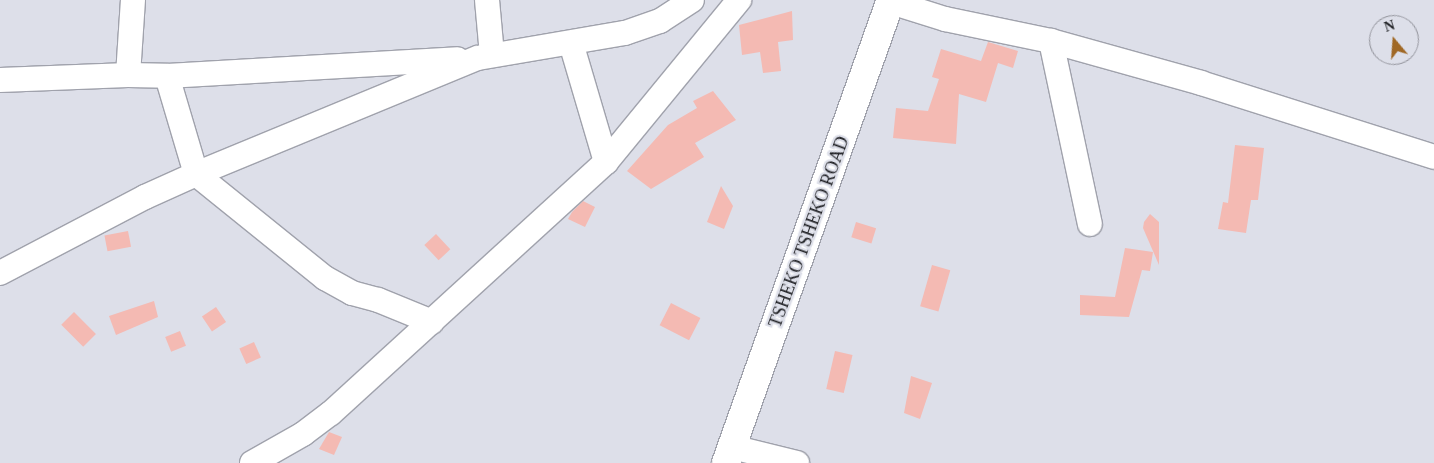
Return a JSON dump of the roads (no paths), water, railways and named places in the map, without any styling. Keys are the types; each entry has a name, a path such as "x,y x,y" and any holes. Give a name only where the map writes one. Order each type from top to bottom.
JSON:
{"highway":[{"name":"TSHEKO TSHEKO ROAD","path":"729,455 891,1"}],"street":[{"path":"128,75 133,0"},
{"path":"485,56 487,0"},
{"path":"0,80 128,75 167,76 485,56 625,33 660,21 692,0"},
{"path":"252,463 303,434 331,414 606,162 739,0"},
{"path":"891,1 945,19 1051,41 1201,83 1434,157"},
{"path":"1051,41 1090,224"},
{"path":"571,43 606,162"},
{"path":"0,273 145,197 196,174 354,107 485,56"},
{"path":"167,76 196,174 325,278 352,293 378,300 432,322"},
{"path":"729,455 797,463"}]}
